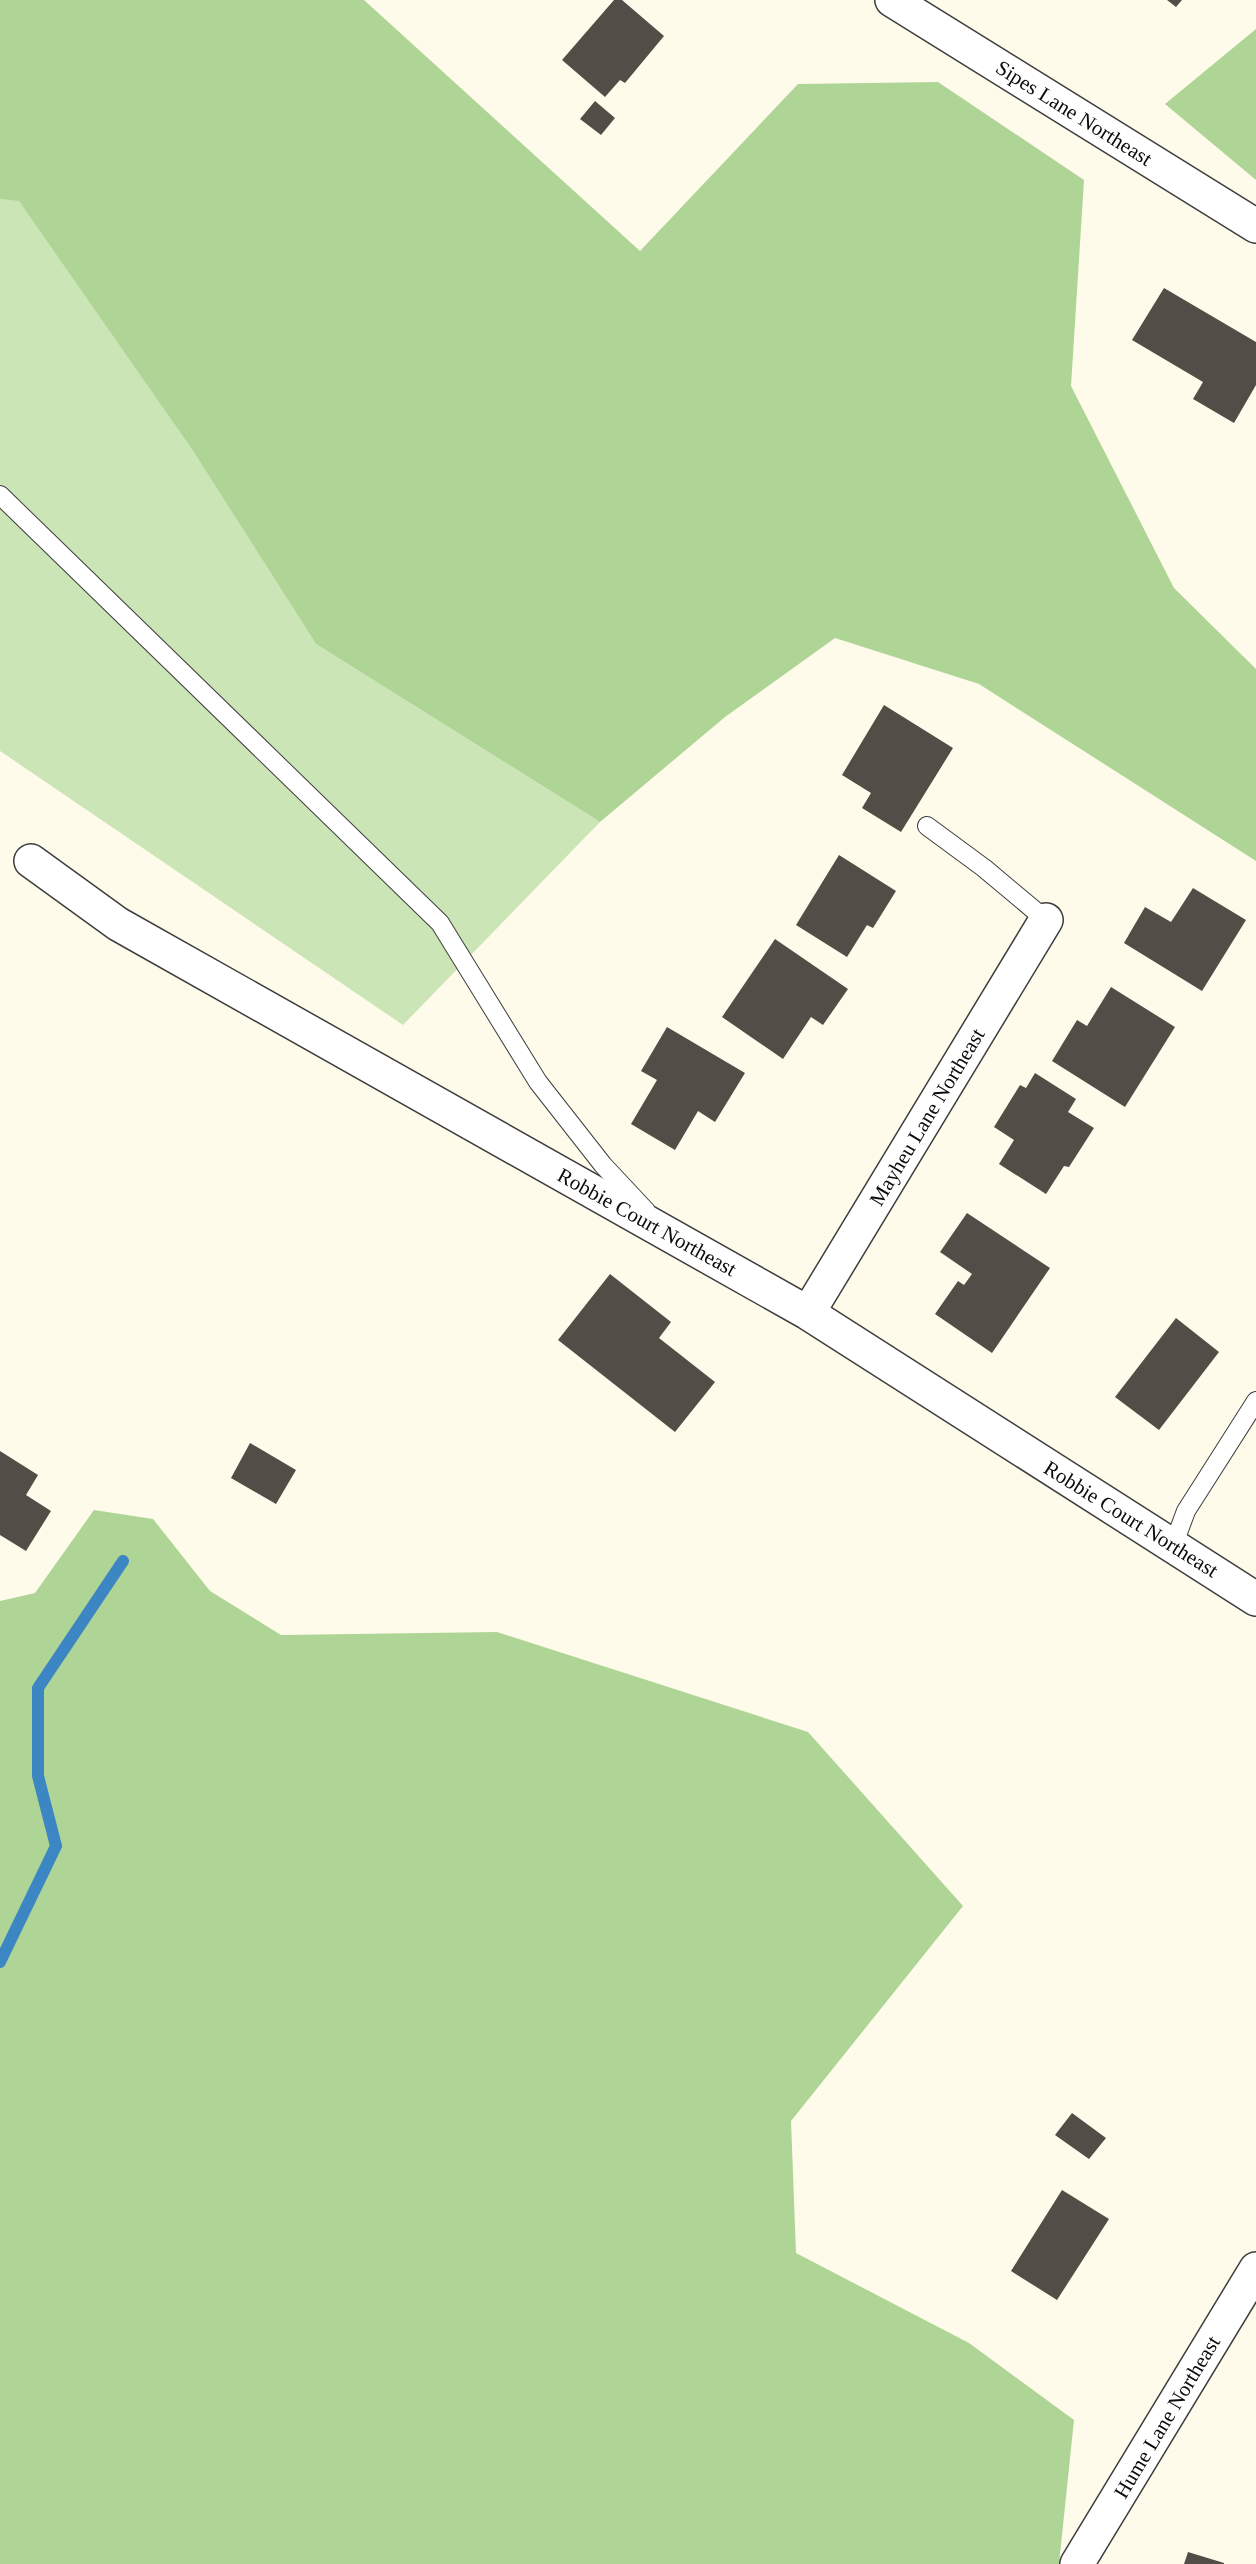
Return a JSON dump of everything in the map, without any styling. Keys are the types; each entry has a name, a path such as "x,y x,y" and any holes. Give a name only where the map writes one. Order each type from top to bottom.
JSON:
{"street":[{"name":"Sipes Lane Northeast","path":"892,0 1256,226"},
{"name":"Robbie Court Northeast","path":"31,861 118,924 808,1313 1256,1598"},
{"name":"Mayheu Lane Northeast","path":"808,1313 1046,920"},
{"name":"Hume Lane Northeast","path":"1077,2564 1256,2269"}],"lane":[{"path":"0,495 440,923 538,1082 603,1165 667,1234"},
{"path":"927,826 984,868 1046,920"},
{"path":"1173,1546 1186,1511 1256,1401"}],"green space":[{"path":"0,0 364,0 640,251 798,84 938,82 1084,180 1071,386 1174,588 1256,669 1256,861 979,684 835,638 725,717 600,822 316,644 193,451 19,201 0,199"},
{"path":"1256,29 1256,180 1165,104"},
{"path":"0,199 19,200 193,451 316,644 600,822 403,1025 0,751"},
{"path":"94,1510 153,1519 210,1591 281,1635 497,1632 808,1732 963,1906 791,2121 796,2253 969,2343 1074,2420 1059,2564 0,2564 0,1601 35,1593"}],"building":[{"path":"614,0 622,0 664,36 625,83 620,80 605,97 562,60"},
{"path":"1167,0 1182,0 1176,7"},
{"path":"595,101 615,118 601,135 580,119"},
{"path":"1164,288 1256,342 1256,385 1234,423 1193,399 1203,382 1132,340"},
{"path":"884,705 953,748 901,832 862,808 871,793 842,775"},
{"path":"839,855 896,891 873,928 867,925 847,957 796,925"},
{"path":"1193,888 1246,920 1202,991 1124,943 1145,907 1171,922"},
{"path":"775,939 848,989 823,1025 811,1017 783,1059 722,1017"},
{"path":"1111,987 1175,1027 1125,1107 1052,1061 1077,1020 1087,1026"},
{"path":"667,1027 745,1073 715,1122 698,1111 675,1150 631,1124 657,1080 641,1071"},
{"path":"1035,1073 1076,1099 1068,1112 1094,1128 1069,1167 1064,1166 1046,1194 999,1164 1014,1140 994,1127 1020,1085 1026,1088"},
{"path":"967,1213 1050,1268 992,1353 935,1314 958,1281 964,1285 972,1274 940,1252"},
{"path":"610,1274 671,1322 659,1338 715,1382 675,1432 558,1340"},
{"path":"1176,1318 1219,1352 1159,1430 1115,1397"},
{"path":"250,1443 296,1470 276,1504 231,1478"},
{"path":"0,1451 38,1475 26,1495 51,1511 26,1551 0,1535"},
{"path":"1072,2113 1106,2138 1089,2159 1055,2135"},
{"path":"1062,2190 1109,2219 1057,2300 1011,2271"},
{"path":"1188,2552 1224,2563 1224,2564 1184,2564"}],"waterway":[{"path":"0,1962 56,1846 38,1776 38,1688 123,1561"}]}
